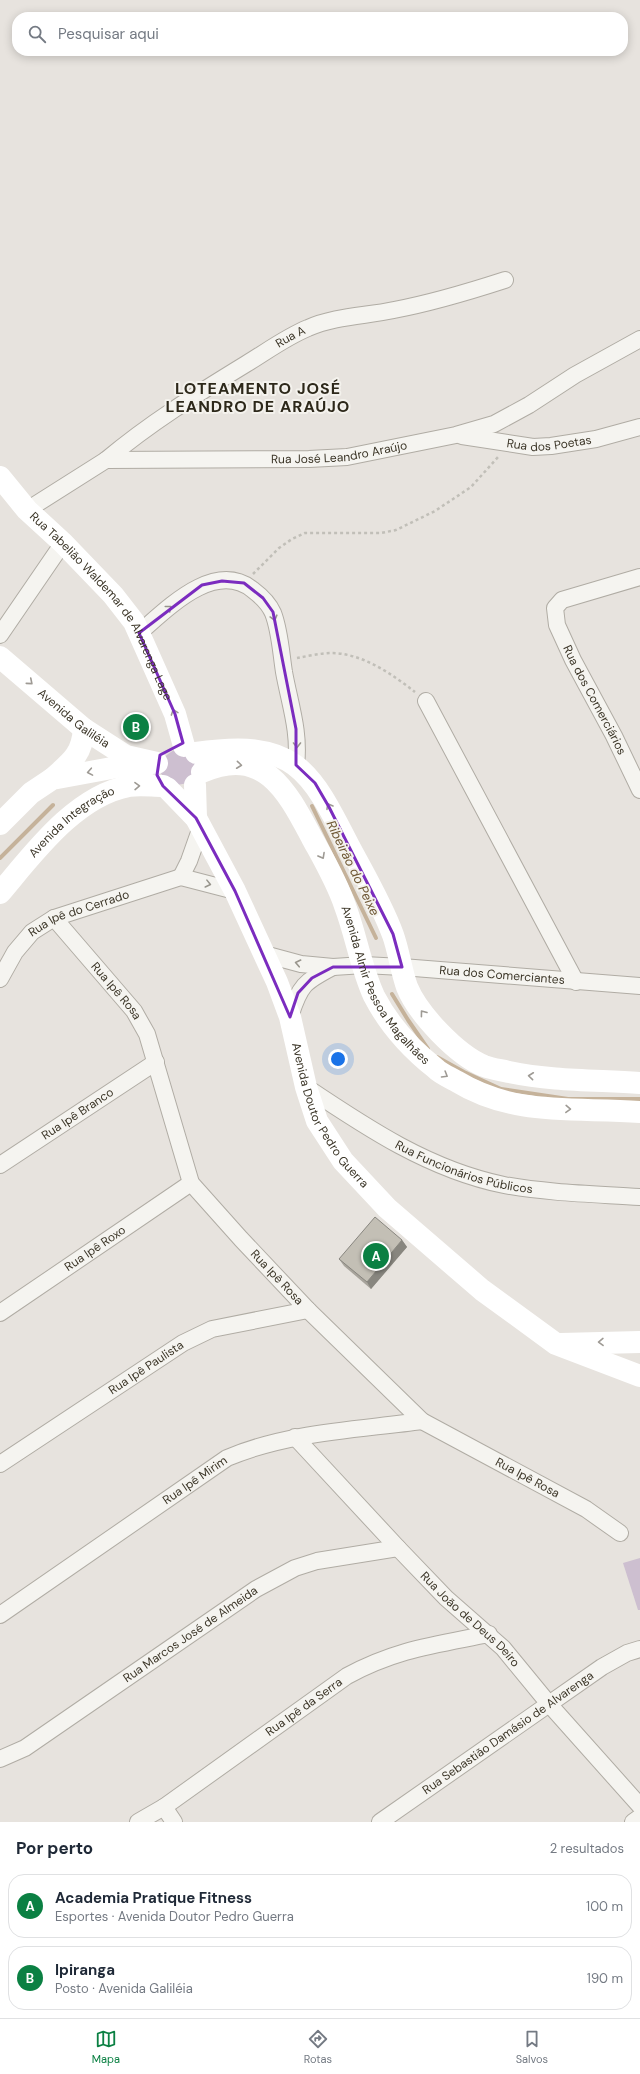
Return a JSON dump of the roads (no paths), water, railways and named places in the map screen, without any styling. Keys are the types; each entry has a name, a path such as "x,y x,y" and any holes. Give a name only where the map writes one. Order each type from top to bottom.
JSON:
{"street":[{"name":"Rua A","path":"106,460 134,436 178,405 272,347 308,327 348,317 393,310 455,296 505,280"},
{"name":"Rua José Leandro Araújo","path":"106,460 308,459 347,457 456,435 494,424 529,405 575,375 640,339"},
{"name":"Rua dos Poetas","path":"456,435 533,447 551,446 596,439 640,427"},
{"path":"27,510 106,460"},
{"name":"Rua Tabelião Waldemar de Alvarenga Lage","path":"0,477 27,510 63,543 113,595 134,622 175,714 194,764"},
{"path":"0,635 63,543"},
{"name":"Rua dos Comerciários","path":"640,577 562,600 555,608 557,625 573,660 614,736 640,790"},
{"path":"139,633 183,596 202,585 222,581 244,583 263,598 273,612 298,746 296,765"},
{"name":"Avenida Galiléia","path":"0,657 84,729 161,776"},
{"path":"426,701 576,982"},
{"path":"0,824 31,793 52,779 79,753 83,743 84,729"},
{"path":"52,779 128,765 161,776 182,792 194,764 175,746 160,755 161,776"},
{"name":"Avenida Almir Pessoa Magalhães","path":"194,764 236,748 261,750 280,756 296,765 315,783 329,807 393,934 407,987 422,1013 463,1053 484,1066 524,1075 640,1083"},
{"name":"Avenida Almir Pessoa Magalhães","path":"194,764 215,767 234,764 253,766 270,776 289,796 328,867 342,898 374,996 407,1042 436,1069 472,1091 502,1102 535,1108 640,1112"},
{"name":"Avenida Doutor Pedro Guerra","path":"194,764 199,822"},
{"name":"Avenida Doutor Pedro Guerra","path":"161,776 199,822 235,890 290,1017 306,1087 317,1121 343,1161 388,1208 482,1290 556,1344 576,1353 640,1376"},
{"name":"Avenida Integração","path":"0,893 50,834 84,806 109,793 161,776"},
{"path":"199,822 189,861 181,878 235,890"},
{"name":"Rua Ipê do Cerrado","path":"0,979 15,952 32,932 54,918 181,878"},
{"name":"Rua Ipê Rosa","path":"54,918 134,1011 147,1034 191,1183 241,1239 308,1310 422,1421 586,1509 620,1533"},
{"path":"264,954 301,964 333,967"},
{"name":"Rua dos Comerciantes","path":"333,967 364,965 402,966 576,982 640,986"},
{"path":"290,1017 298,993 312,978 333,967"},
{"name":"Rua Ipê Branco","path":"0,1165 156,1062"},
{"name":"Rua Funcionários Públicos","path":"306,1087 349,1116 401,1147 454,1170 503,1184 562,1192 640,1197"},
{"name":"Rua Ipê Roxo","path":"0,1313 191,1183"},
{"name":"Rua Ipê Paulista","path":"0,1464 153,1362 189,1340 212,1329 308,1310"},
{"path":"556,1344 633,1342"},
{"path":"615,1366 617,1357 633,1342"},
{"name":"Rua Ipê Mirim","path":"0,1615 227,1458 253,1447 295,1437 422,1421"},
{"name":"Rua João de Deus Deiro","path":"295,1437 446,1598 504,1648 549,1704 640,1806"},
{"name":"Rua Marcos José de Almeida","path":"0,1759 25,1748 256,1589 295,1568 317,1561 398,1548"},
{"name":"Rua Ipê da Serra","path":"138,1822 164,1806 348,1676 368,1665 411,1649 489,1634"},
{"name":"Rua Sebastião Damásio de Alvarenga","path":"380,1822 602,1668 627,1653 640,1649"},
{"path":"164,1806 174,1822"},
{"path":"633,1822 640,1817"}],"waterway":[{"name":"Ribeirão do Peixe","path":"0,858 53,805"},
{"name":"Ribeirão do Peixe","path":"312,806 376,938"},
{"name":"Ribeirão do Peixe","path":"392,994 428,1049"},
{"name":"Ribeirão do Peixe","path":"437,1057 464,1072 501,1089 568,1099 640,1099"}],"place":[{"name":"Ipiranga","path":"136,727"},
{"name":"Academia Pratique Fitness","path":"376,1256"}],"district":[{"name":"LOTEAMENTO JOSÉ LEANDRO DE ARAÚJO","path":"258,397"}]}
